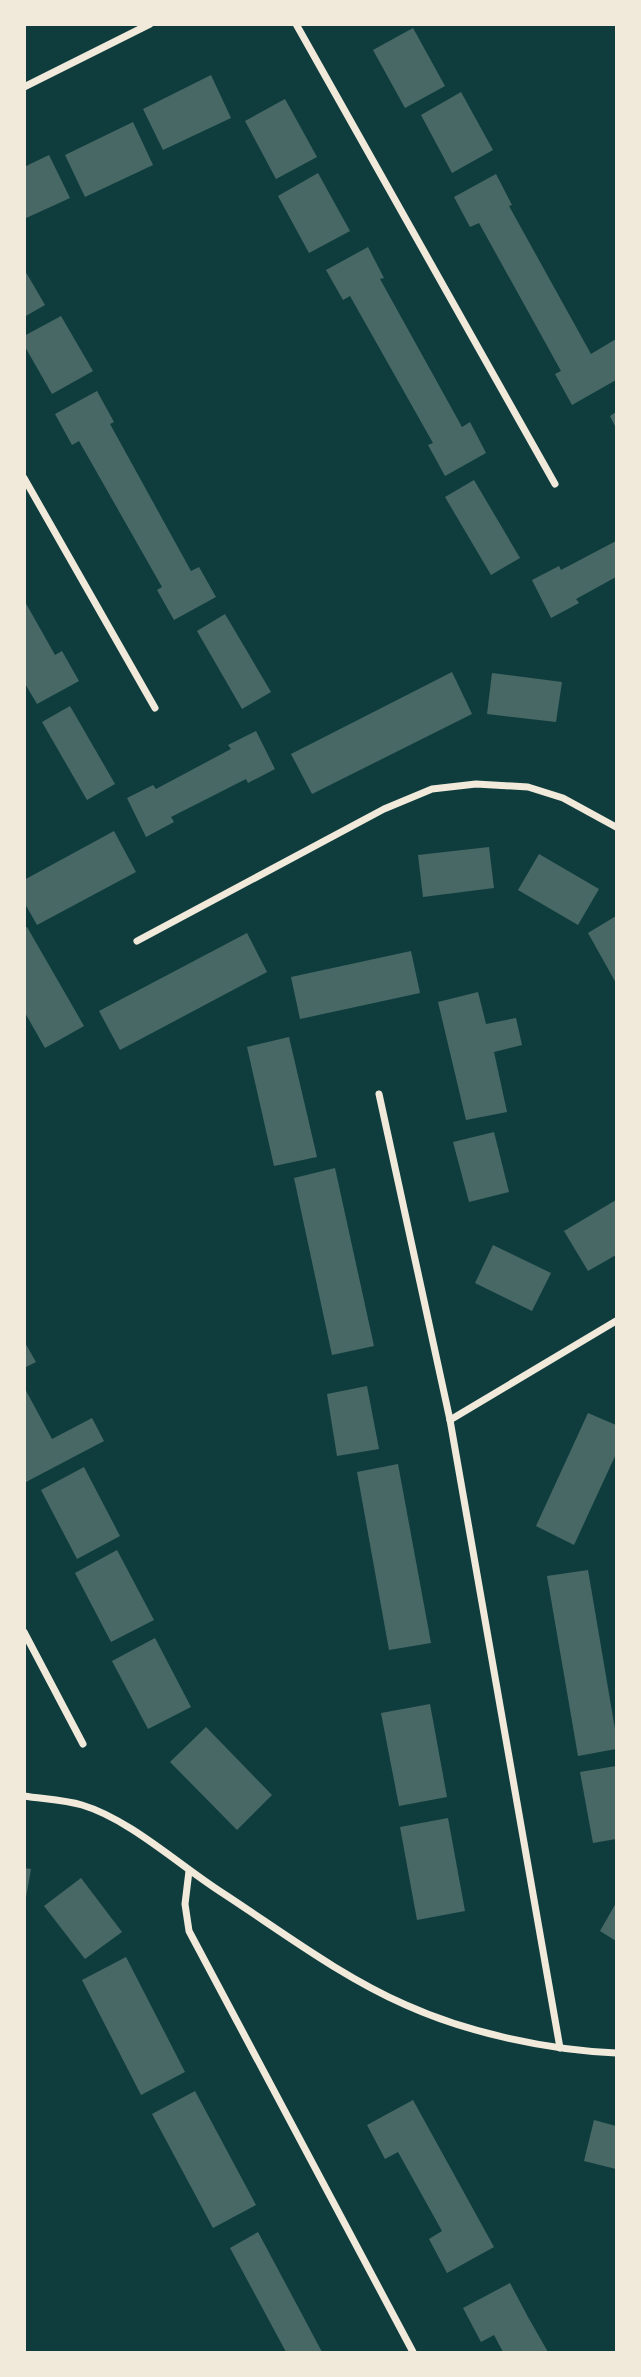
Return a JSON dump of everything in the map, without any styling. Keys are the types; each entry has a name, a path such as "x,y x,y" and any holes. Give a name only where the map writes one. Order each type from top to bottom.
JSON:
{"street":[{"path":"24,86 150,24"},
{"path":"296,24 555,484"},
{"path":"24,478 155,708"},
{"path":"137,941 383,808 432,789 476,784 528,787 563,798 617,828"},
{"path":"379,1094 450,1420 559,2048"},
{"path":"450,1420 617,1321"},
{"path":"24,1632 83,1744"},
{"path":"24,1796 82,1805 124,1825 189,1871 351,1976 406,2006 474,2029 559,2048 617,2053"},
{"path":"189,1871 185,1905 189,1931 413,2353"}],"building":[{"path":"413,28 445,86 405,108 373,50"},
{"path":"211,75 231,118 163,150 143,109"},
{"path":"461,92 493,150 452,173 421,115"},
{"path":"285,99 317,157 276,179 245,121"},
{"path":"133,122 153,165 85,197 65,155"},
{"path":"49,155 70,198 24,219 24,167"},
{"path":"318,173 350,231 309,253 278,196"},
{"path":"496,174 512,205 509,206 591,354 616,339 616,380 572,405 555,374 561,371 479,223 470,227 454,197"},
{"path":"368,247 384,278 380,279 462,427 470,422 486,453 445,476 428,445 433,443 350,296 343,300 326,270"},
{"path":"24,269 45,305 24,317"},
{"path":"61,316 93,371 52,394 24,345 24,336"},
{"path":"97,391 114,422 110,424 191,571 199,567 216,597 174,620 157,590 162,587 79,441 72,445 55,414"},
{"path":"616,412 616,428 610,416"},
{"path":"474,480 520,558 491,575 445,497"},
{"path":"616,541 616,577 576,599 579,603 551,618 532,580 559,566 561,570"},
{"path":"24,600 55,655 62,651 79,681 37,704 24,682"},
{"path":"225,614 271,692 242,709 197,631"},
{"path":"452,672 472,714 312,794 291,754"},
{"path":"492,673 562,682 556,722 487,714"},
{"path":"70,706 115,784 87,800 42,722"},
{"path":"256,731 275,769 248,783 246,779 171,817 174,822 146,837 127,798 153,785 156,789 231,749 228,745"},
{"path":"114,831 136,872 37,925 24,902 24,880"},
{"path":"489,847 494,888 423,897 418,855"},
{"path":"539,854 599,889 578,925 518,890"},
{"path":"616,916 616,983 588,933"},
{"path":"27,927 84,1026 45,1048 24,1011 24,928"},
{"path":"247,933 267,972 120,1050 99,1011"},
{"path":"411,951 420,993 300,1019 291,977"},
{"path":"478,992 486,1024 516,1018 522,1045 494,1052 507,1112 466,1120 438,1002"},
{"path":"289,1037 317,1157 274,1166 247,1047"},
{"path":"494,1132 509,1192 469,1202 453,1142"},
{"path":"335,1168 374,1346 332,1355 294,1178"},
{"path":"616,1200 616,1255 588,1271 564,1231"},
{"path":"493,1245 551,1273 532,1311 475,1283"},
{"path":"24,1341 36,1362 24,1368"},
{"path":"367,1386 379,1449 337,1456 327,1394"},
{"path":"24,1387 52,1439 92,1418 104,1441 26,1482"},
{"path":"588,1413 616,1425 616,1454 574,1545 536,1526"},
{"path":"398,1464 431,1643 389,1650 357,1472"},
{"path":"84,1467 120,1536 77,1559 41,1490"},
{"path":"117,1550 154,1620 111,1642 75,1573"},
{"path":"588,1570 616,1735 616,1749 578,1756 547,1576"},
{"path":"155,1638 191,1707 148,1729 112,1661"},
{"path":"430,1704 447,1797 399,1806 381,1713"},
{"path":"206,1727 272,1795 237,1830 170,1762"},
{"path":"616,1766 616,1839 593,1843 580,1772"},
{"path":"448,1818 465,1911 417,1920 400,1827"},
{"path":"24,1868 31,1869 26,1897 24,1897"},
{"path":"81,1878 122,1932 85,1959 44,1906"},
{"path":"616,1903 616,1941 600,1931"},
{"path":"126,1957 185,2072 141,2095 82,1980"},
{"path":"195,2091 256,2205 213,2228 152,2114"},
{"path":"413,2100 494,2247 447,2273 429,2239 442,2231 398,2152 385,2159 367,2125"},
{"path":"594,2120 616,2126 616,2169 584,2161"},
{"path":"258,2232 322,2352 286,2352 230,2248"},
{"path":"510,2283 548,2352 503,2352 494,2335 481,2342 463,2308"}]}
